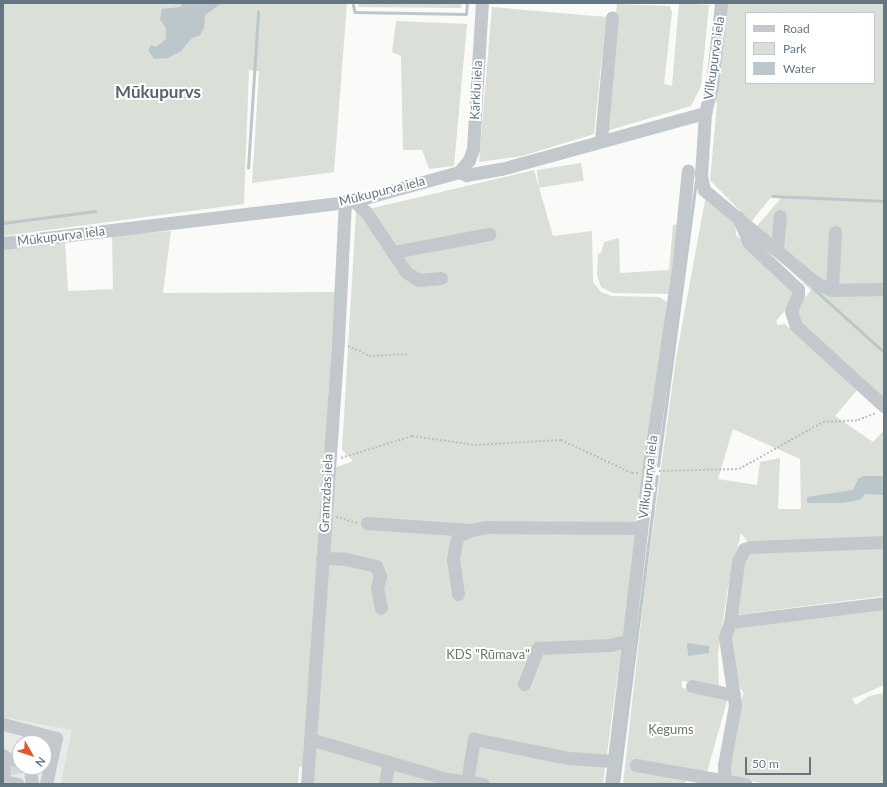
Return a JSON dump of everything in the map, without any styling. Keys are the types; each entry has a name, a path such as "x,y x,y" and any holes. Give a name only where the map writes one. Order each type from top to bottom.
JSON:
{"street":[{"name":"Kārklu iela","path":"459,172 469,160 473,149 482,3"},
{"name":"Vilkupurva iela","path":"721,3 712,86 705,113 701,174 704,190 777,249 816,283 832,290"},
{"path":"601,140 612,17"},
{"name":"Mūkupurva iela","path":"3,243 349,201 459,172 466,175 501,168 705,113"},
{"name":"Vilkupurva iela","path":"610,784 648,472 679,261 688,170"},
{"path":"349,201 366,212 410,276 419,280 440,278"},
{"name":"Gramzdas iela","path":"307,784 328,462 349,201"},
{"path":"777,249 780,216"},
{"path":"738,217 749,243 798,289 798,295 791,311 796,326 881,409"},
{"path":"835,232 832,290 884,289"},
{"path":"394,252 489,234"},
{"path":"367,523 471,530"},
{"path":"458,594 452,560 458,536 471,530 487,527 641,528"},
{"path":"728,783 724,776 724,765 735,705 725,637 730,622 738,562 744,549 750,546 884,542"},
{"path":"322,558 346,559 376,566 380,576 377,588 381,608"},
{"path":"730,622 884,603"},
{"path":"524,684 538,648 610,645 628,641"},
{"path":"692,686 734,695"},
{"path":"3,724 45,735"},
{"path":"52,737 56,738 52,751"},
{"path":"468,782 474,738 568,758 613,761"},
{"path":"310,739 447,779 483,784"},
{"path":"386,784 389,762"},
{"path":"636,765 716,777 728,783 745,784"}],"path":[{"path":"338,340 356,352 368,356 408,354"},
{"path":"662,471 739,468 823,422 858,420 881,409"},
{"path":"328,462 412,436 475,445 562,440 632,473 648,472"},
{"path":"325,516 367,523"}],"shaded area":[{"path":"3,715 71,727 73,733 63,784 3,784"}],"green space":[{"path":"3,3 347,3 334,172 252,183 259,71 249,70 244,204 3,236"},
{"path":"359,3 462,3 461,8 358,7"},
{"path":"679,3 709,5 701,86 691,106 603,132 617,4 670,6 672,12 664,84 672,86"},
{"path":"727,3 884,3 884,201 772,196 751,222 710,180 717,104 715,97"},
{"path":"492,7 606,17 594,134 522,156 479,162"},
{"path":"396,21 467,24 454,166 429,169 422,150 403,150 401,56 392,52"},
{"path":"581,163 584,181 539,188 537,170"},
{"name":"KDS \"Rūmava\"","path":"534,170 553,236 592,231 593,282 601,292 612,296 659,297 667,302 603,784 314,784 334,468 353,461 342,450 356,212"},
{"name":"Ķegums","path":"706,195 735,219 736,235 795,291 793,301 776,321 778,325 785,324 858,389 835,416 873,442 884,430 884,537 747,541 741,533 727,593 718,653 719,687 682,681 682,688 728,698 707,772 685,769 686,784 623,784 645,586 676,358","holes":["733,429 800,459 801,509 778,509 780,458 760,462 757,485 718,479"]},
{"path":"781,198 884,203 884,403 798,324 795,311 811,290 751,233"},
{"path":"681,224 671,294 613,293 601,287 597,275 598,254 601,253 604,242 619,238 620,273 669,270 673,225"},
{"path":"171,231 163,293 335,292 306,735 304,735 303,766 299,767 298,784 52,784 61,783 72,730 3,717 3,249 65,241 68,291 113,289 112,236"},
{"path":"884,546 884,596 734,615 746,551"},
{"path":"884,606 884,685 852,699 856,705 869,696 884,693 884,784 766,784 730,777 728,755 738,706 744,693 735,683 730,643 735,625"}],"water":[{"path":"183,3 222,3 205,15 204,28 199,36 192,38 181,51 168,58 154,59 148,50 151,45 156,47 166,39 166,28 160,20 162,9 180,7"},
{"path":"864,476 884,476 884,495 865,494 860,500 841,503 807,503 807,497 853,490 858,479"},
{"path":"687,643 709,646 709,653 688,656"}],"waterway":[{"path":"353,3 355,12 466,14 467,3"},
{"path":"248,168 258,12"},
{"path":"658,466 696,181"},
{"path":"772,196 884,201"},
{"path":"3,223 95,211"},
{"path":"813,288 884,352"},
{"path":"618,784 657,476"}],"district":[{"name":"Mūkupurvs","path":"158,92"}]}
